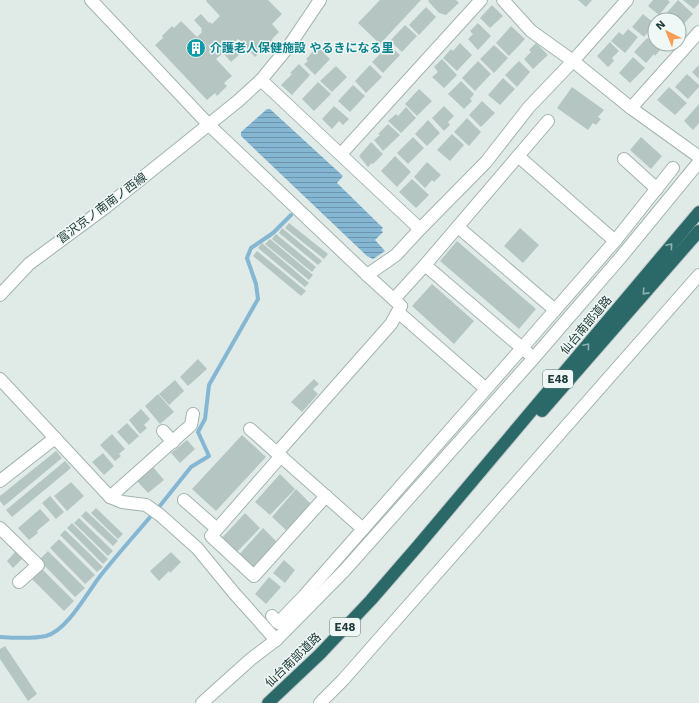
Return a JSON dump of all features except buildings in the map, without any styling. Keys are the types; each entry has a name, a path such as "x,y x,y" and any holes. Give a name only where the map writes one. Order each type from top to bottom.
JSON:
{"highway":[{"name":"仙台南部道路","path":"418,547 699,212"},
{"name":"仙台南部道路","path":"268,703 320,654 371,600 537,417 699,231"}],"street":[{"path":"91,0 209,125 366,275 402,306 391,324 279,454 211,536 254,576 326,496"},
{"name":"富沢京ノ南南ノ西線","path":"0,295 29,264 106,207 238,102 261,80 289,46 320,0"},
{"path":"341,154 481,0"},
{"path":"503,0 531,31 573,61 631,108 699,157"},
{"path":"366,275 396,255 420,228 486,162 529,107 573,61 627,0"},
{"path":"631,108 699,32"},
{"path":"261,80 420,228"},
{"path":"394,299 458,227 548,121"},
{"path":"518,156 615,241"},
{"path":"624,159 657,189"},
{"path":"202,703 251,659 276,640 344,571 621,257 699,162"},
{"path":"272,616 278,623 304,596 615,241 673,168"},
{"path":"458,227 555,310"},
{"path":"425,265 533,358"},
{"path":"320,703 343,680 699,275"},
{"path":"398,312 486,389"},
{"path":"0,379 110,497 122,502 146,505 160,515 197,548 234,593 276,640"},
{"path":"110,497 191,425 193,414"},
{"path":"250,429 363,529"},
{"path":"163,431 173,442"},
{"path":"0,481 55,438"},
{"path":"184,500 217,529"},
{"path":"0,528 38,565 19,582"}],"water":[{"path":"267,109 270,109 343,176 337,183 383,228 381,230 383,232 375,240 385,251 373,259 367,256 241,136 241,132"}],"waterway":[{"path":"159,507 191,467 209,456 198,432 205,419 209,385 258,299 256,284 247,258 251,248 273,233 291,215"},
{"path":"0,637 41,637 54,632 62,626 77,609 101,575 151,516"}],"place":[{"name":"介護老人保健施設 やるきになる里","path":"196,48"}]}
